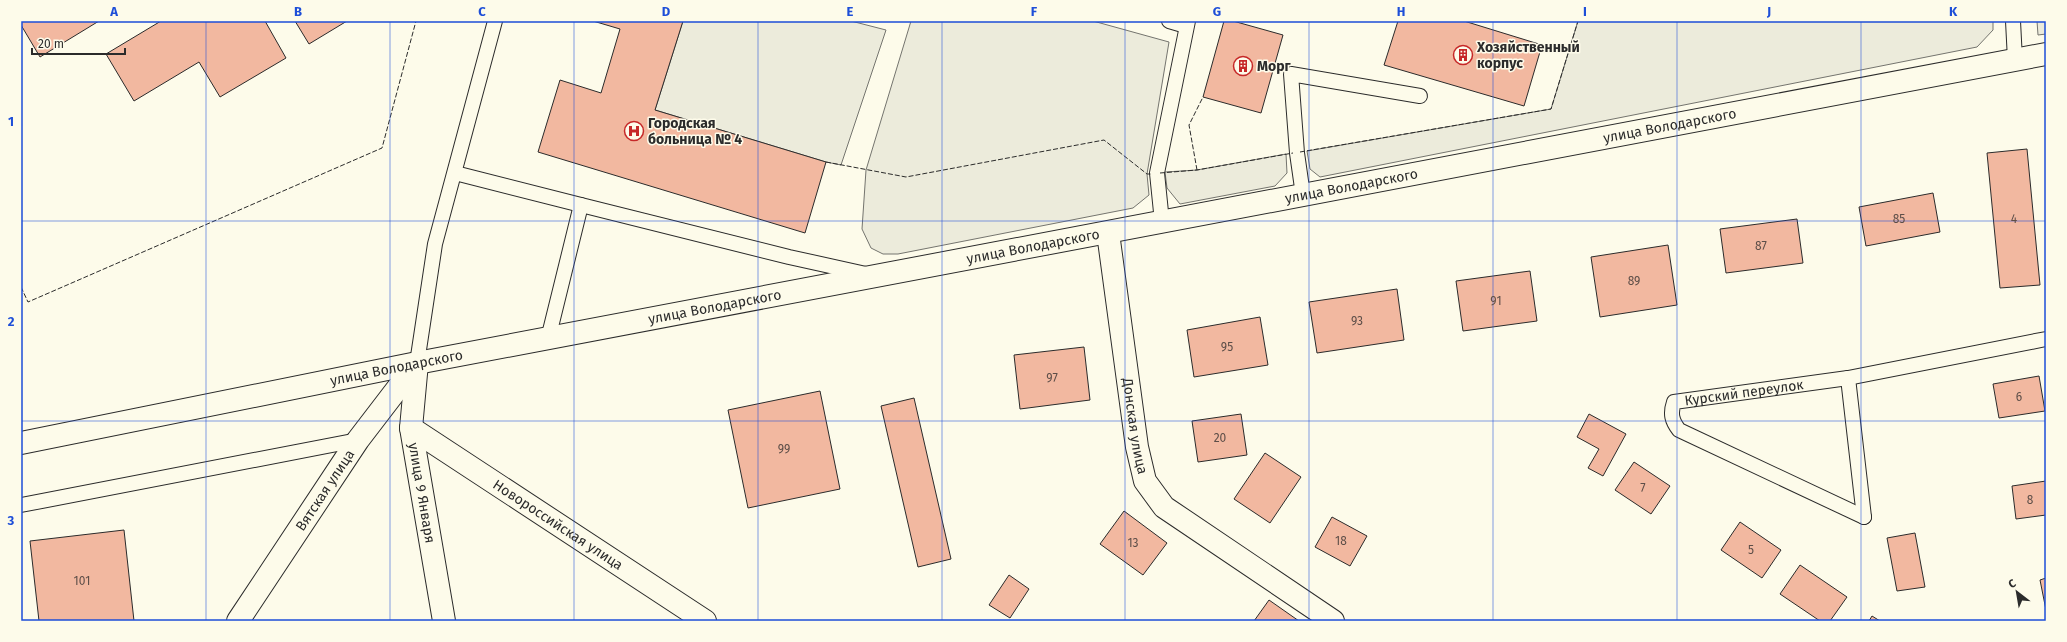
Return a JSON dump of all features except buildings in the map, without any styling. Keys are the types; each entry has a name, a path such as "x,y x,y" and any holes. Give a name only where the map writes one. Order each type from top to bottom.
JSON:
{"street":[{"name":"улица Володарского","path":"21,443 417,363 2046,54"},
{"name":"Донская улица","path":"1108,232 1137,447 1145,481 1164,507 1333,621"},
{"name":"улица 9 Января","path":"417,363 411,428 444,621"},
{"name":"Вятская улица","path":"238,621 358,440 417,363"},
{"name":"Новороссийская улица","path":"411,428 706,621"}],"lane":[{"path":"417,363 435,244 495,21"},
{"path":"1162,222 1157,173 1187,24 1169,21"},
{"path":"2013,21 2015,60"},
{"path":"1303,195 1297,153 1291,74 1420,96"},
{"path":"455,173 788,257 876,276"},
{"path":"548,339 581,205"},
{"name":"Курский переулок","path":"1848,378 1864,517 1679,430 1673,422 1671,411 1674,402 1687,399 1848,378 2046,339"},
{"path":"21,505 358,440"}],"shaded area":[{"path":"683,21 851,21 886,30 841,165 826,162 655,110"},
{"path":"911,21 1093,21 1169,42 1147,174 1149,195 1133,208 898,254 883,254 871,248 862,229 866,170"},
{"path":"1578,21 1993,21 1993,30 1977,47 1320,177 1310,169 1307,151 1551,109"},
{"path":"2037,21 2046,21 2046,34 2038,35"},
{"path":"1286,154 1287,173 1275,186 1180,204 1167,188 1165,172 1197,170"}],"fence":[{"path":"21,287 28,302 382,148 416,21"},
{"path":"1300,152 1551,109 1578,21"},
{"path":"1197,170 1189,125 1203,97"},
{"path":"826,162 906,177 1104,140 1147,174 1152,174"},
{"path":"1160,173 1197,170 1293,153"}],"place":[{"name":"Хозяйственный корпус","path":"1463,55"},
{"name":"Морг","path":"1243,66"},
{"name":"Городская больница № 4","path":"634,131"}]}
